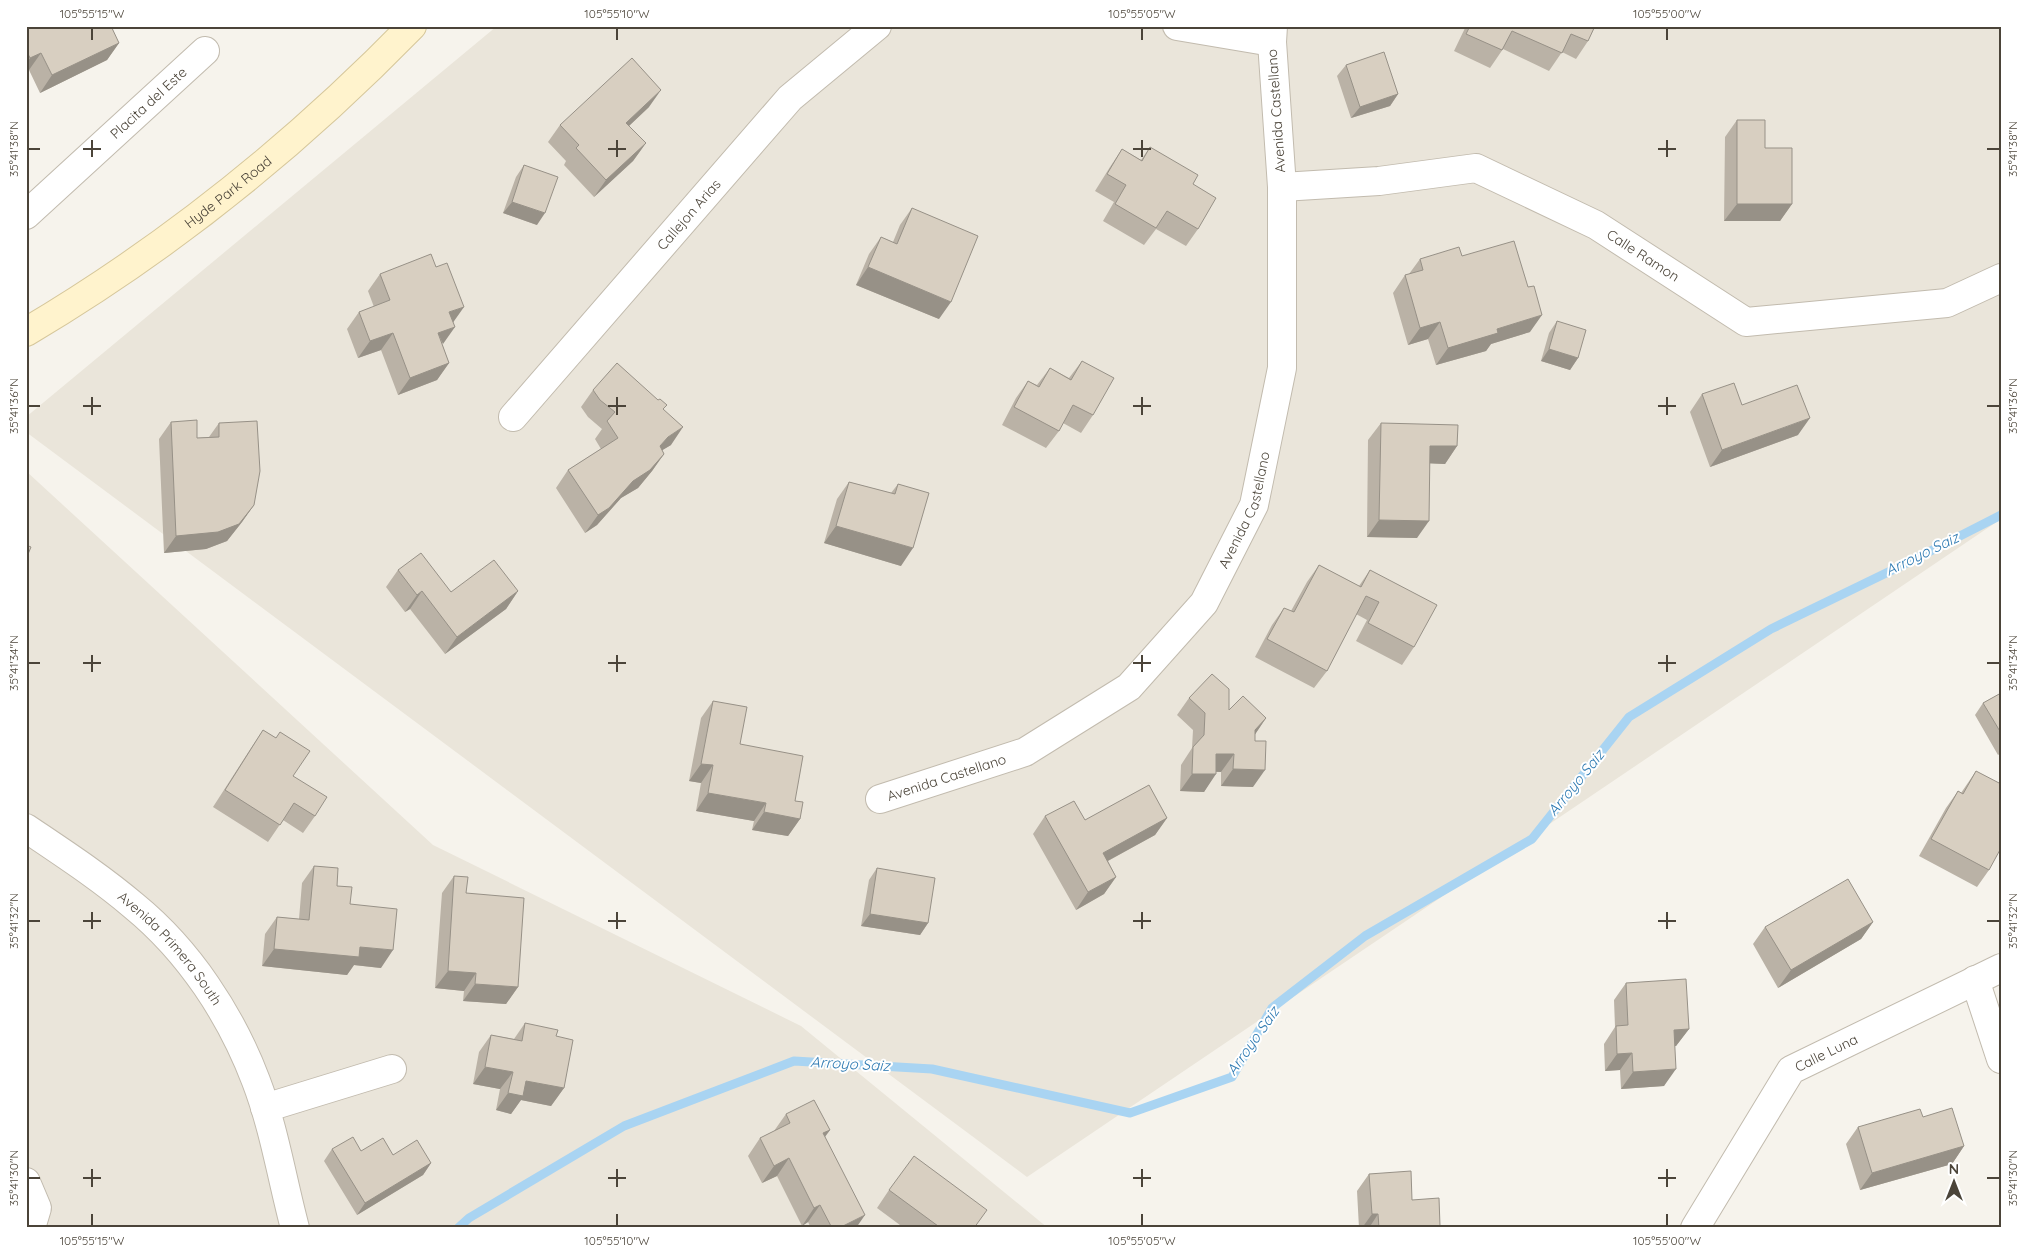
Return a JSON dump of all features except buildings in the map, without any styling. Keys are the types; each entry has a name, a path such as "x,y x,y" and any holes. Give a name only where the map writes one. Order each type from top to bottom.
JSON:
{"main road":[{"name":"Hyde Park Road","path":"26,332 118,275 203,214 312,123 412,26"}],"street":[{"name":"Callejon Arias","path":"513,417 790,98 877,26"},
{"path":"1177,26 1272,34"},
{"name":"Avenida Castellano","path":"880,798 1025,752 1129,687 1204,604 1254,505 1282,368 1282,187 1272,34"},
{"name":"Placita del Este","path":"26,214 205,51"},
{"name":"Calle Ramon","path":"1282,187 1379,180 1476,168 1596,226 1746,322 1947,303 2001,278"},
{"name":"Avenida Primera South","path":"26,828 135,906 154,923 186,958 214,998 237,1038 251,1068 265,1108 295,1228"},
{"name":"Calle Luna","path":"1695,1228 1791,1070 2001,968"},
{"path":"1975,980 2001,1060"},
{"path":"265,1108 392,1069"},
{"path":"26,1182 37,1208 31,1228"}],"shaded area":[{"path":"497,26 2001,26 2001,519 1027,1177 26,432 26,417"},
{"path":"26,471 433,845 801,1026 1048,1228 26,1228"}],"waterway":[{"name":"Arroyo Saiz","path":"458,1228 469,1218 624,1126 794,1061 932,1069 1130,1113 1232,1077 1272,1008 1365,936 1532,839 1629,717 1771,629 2001,515"}]}
